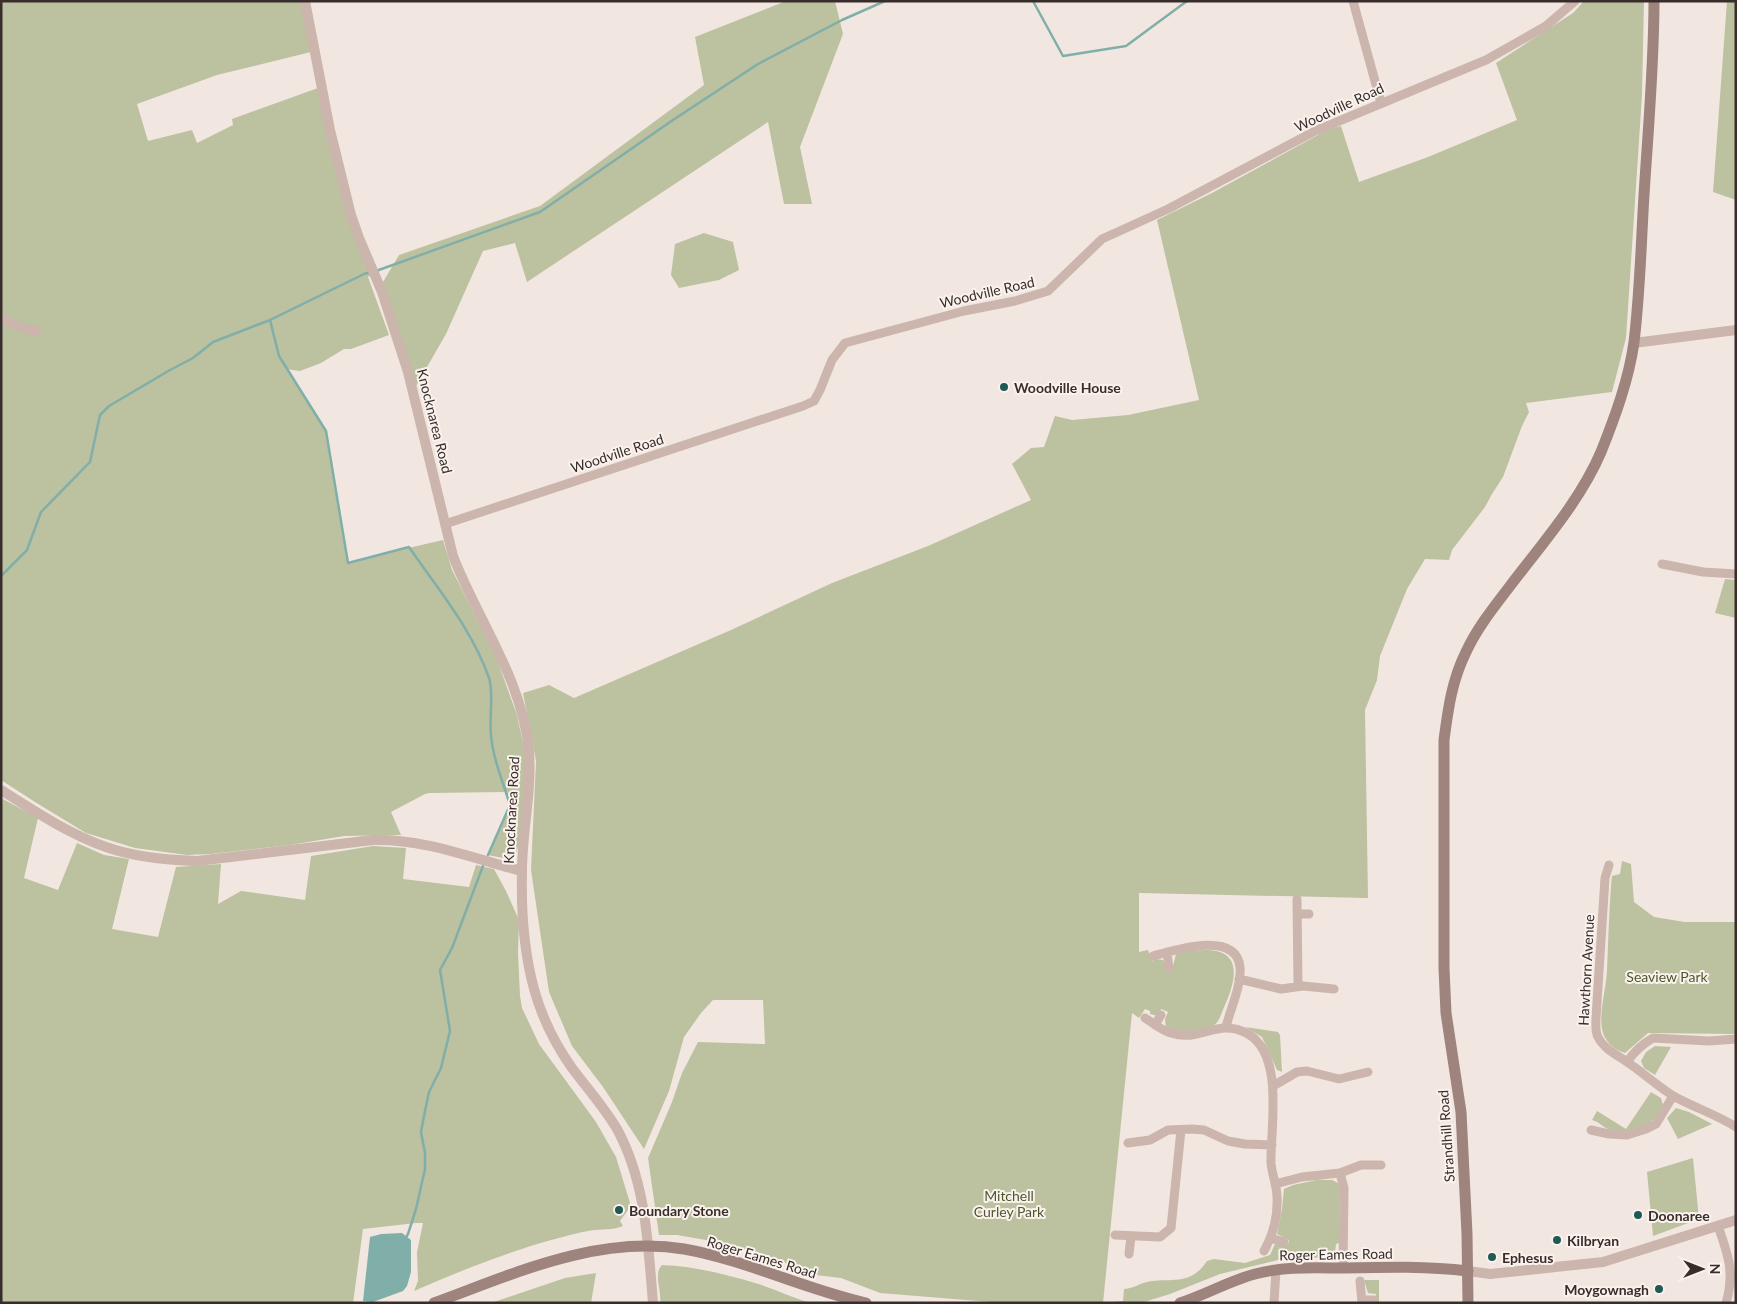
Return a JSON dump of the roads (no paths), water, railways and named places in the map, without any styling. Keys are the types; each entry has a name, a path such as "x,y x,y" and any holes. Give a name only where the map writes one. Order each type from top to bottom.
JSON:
{"main road":[{"name":"Strandhill Road","path":"1468,1303 1461,1118 1457,1079 1446,1013 1444,968 1444,740 1451,690 1466,651 1490,612 1564,514 1587,480 1616,411 1628,372 1634,343 1651,100 1654,1"},
{"name":"Roger Eames Road","path":"434,1303 554,1260 610,1249 647,1247 685,1250 730,1260 788,1281 866,1303"},
{"name":"Roger Eames Road","path":"1180,1303 1254,1274 1276,1270 1305,1267 1450,1269 1468,1271"}],"street":[{"name":"Knocknarea Road","path":"305,1 340,173 351,215 377,280 408,372 453,556 494,639 506,668 524,723 530,773 522,871 525,933 537,1000 546,1024 558,1047 611,1119 631,1159 640,1190 644,1215 653,1303"},
{"path":"1353,1 1381,103"},
{"name":"Woodville Road","path":"445,524 814,401 832,360 845,343 964,310 1015,301 1048,291 1102,239 1176,204 1315,131 1486,60 1546,26 1575,1"},
{"path":"1,318 22,328 37,332"},
{"path":"1634,343 1736,330"},
{"path":"1662,564 1703,572 1736,574"},
{"path":"1,790 56,823 108,848 171,860 197,861 373,840 398,840 431,845 522,871"},
{"name":"Hawthorn Avenue","path":"1609,865 1604,878 1596,1034 1599,1040 1616,1056 1627,1062"},
{"path":"1297,899 1298,986"},
{"path":"1297,914 1309,914"},
{"path":"1153,956 1192,946 1210,945 1232,950 1238,958 1241,968 1226,1027"},
{"path":"1167,952 1169,969"},
{"path":"1239,979 1281,989 1298,986 1334,989"},
{"path":"1155,1024 1161,1015"},
{"path":"1145,1018 1172,1034 1187,1035 1226,1027 1249,1035 1262,1048 1270,1068 1273,1086 1271,1165 1278,1197 1271,1238 1264,1252"},
{"path":"1736,1039 1709,1041 1653,1038 1645,1042 1627,1062 1673,1096 1736,1127"},
{"path":"1273,1086 1297,1072 1307,1071 1339,1079 1368,1072"},
{"path":"1591,1130 1627,1135 1646,1129 1656,1124 1673,1096"},
{"path":"1128,1143 1150,1140 1168,1130 1192,1128 1204,1130 1228,1141 1272,1145"},
{"path":"1115,1235 1160,1238 1171,1228 1181,1130"},
{"path":"1275,1184 1302,1177 1340,1173 1361,1165 1381,1165"},
{"path":"1340,1173 1344,1188 1343,1268"},
{"path":"1468,1271 1490,1274 1603,1262 1736,1220"},
{"path":"1718,1226 1731,1267 1726,1303"},
{"path":"1129,1254 1131,1236"},
{"path":"1271,1238 1284,1242"},
{"path":"1274,1303 1276,1270"},
{"path":"1360,1280 1362,1302 1374,1300"}],"water":[{"path":"402,1233 411,1240 411,1272 407,1286 403,1291 373,1302 363,1301 370,1237 381,1234"}],"waterway":[{"path":"376,271 540,212 758,64 842,20 885,1"},
{"path":"1033,1 1063,56 1126,46 1187,1"},
{"path":"1,576 27,550 41,512 90,462 100,415 109,406 193,358 213,342 270,320 371,272"},
{"path":"270,320 279,356 326,431 348,563 409,547 464,626 482,660 490,684 492,744 510,805 488,855"},
{"path":"405,1239 416,1209 425,1169 425,1153 421,1132 429,1092 441,1068 450,1031 440,970 452,948 483,866"}],"place":[{"name":"Woodville House","path":"1004,387"},
{"name":"Boundary Stone","path":"619,1210"},
{"name":"Doonaree","path":"1638,1215"},
{"name":"Kilbryan","path":"1557,1240"},
{"name":"Ephesus","path":"1492,1257"},
{"name":"Moygownagh","path":"1659,1289"}],"park label":[{"name":"Seaview Park","path":"1667,976"},
{"name":"Mitchell Curley Park","path":"1009,1204"}]}
